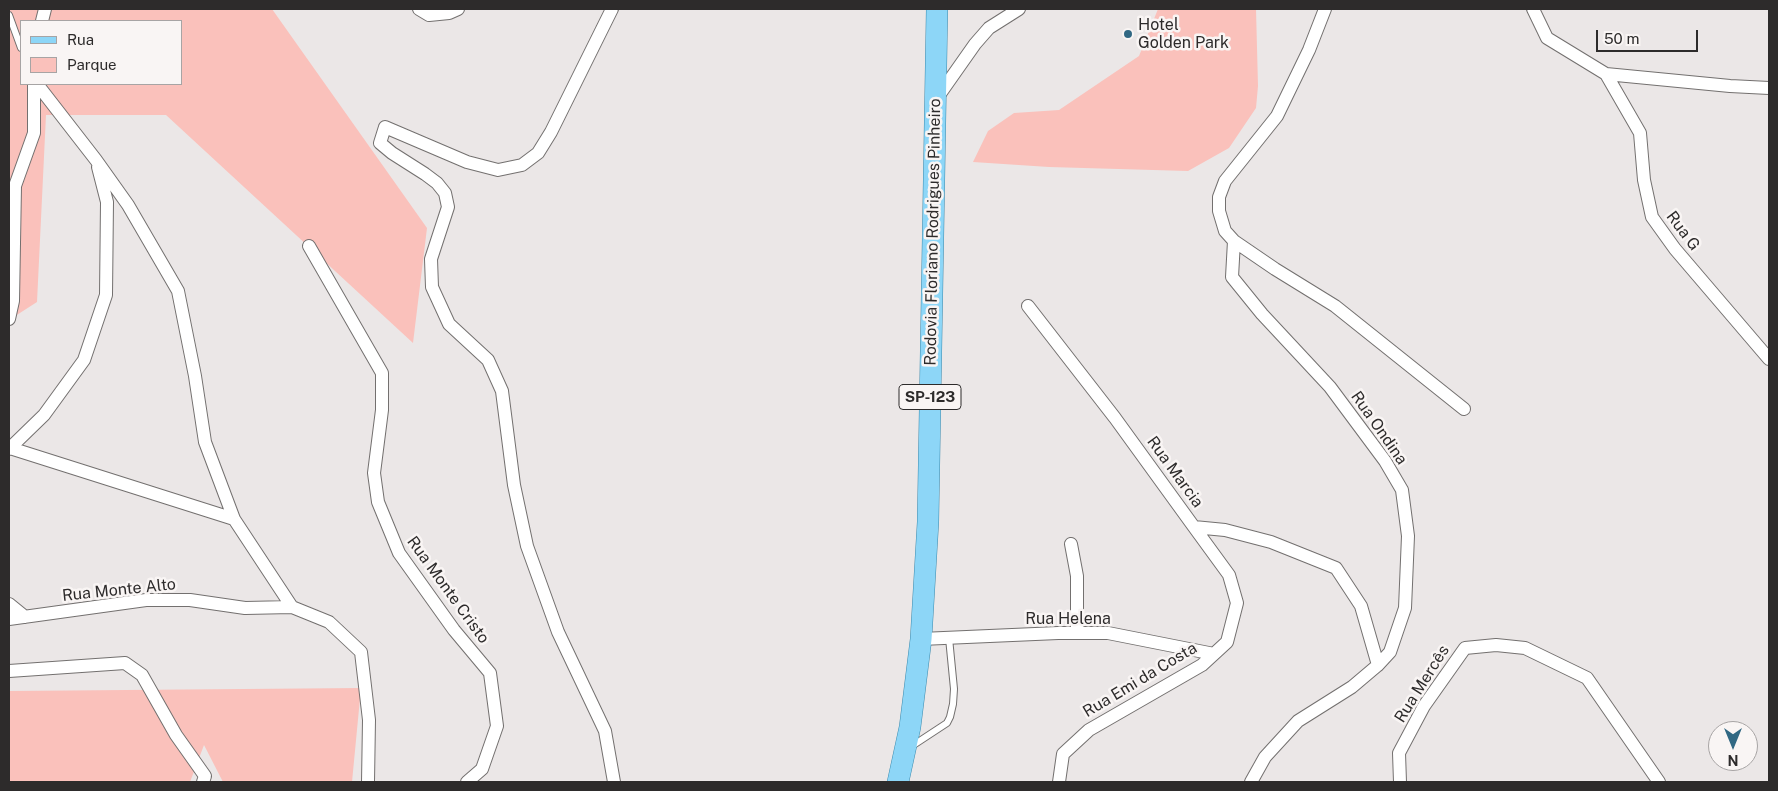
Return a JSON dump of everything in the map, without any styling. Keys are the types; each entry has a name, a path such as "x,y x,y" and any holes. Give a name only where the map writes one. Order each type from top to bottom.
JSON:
{"main road":[{"name":"Rodovia Floriano Rodrigues Pinheiro","path":"898,782 910,726 921,639 928,522 937,9"}],"street":[{"path":"418,9 429,15 449,13 458,9"},
{"path":"612,9 551,132 538,153 522,165 498,170 467,162 385,127 380,143 425,174 445,193 448,207 431,259 432,287 449,324 488,360 502,392 514,485 527,546 558,632 605,731 614,782"},
{"path":"935,101 975,44 989,28 1019,9"},
{"path":"1325,9 1309,50 1277,116 1225,181 1219,196 1219,211 1225,230 1234,241 1335,306 1464,409"},
{"path":"1533,9 1546,38 1606,74 1769,88"},
{"name":"Rua G","path":"1606,74 1640,133 1644,180 1652,217 1675,249 1769,359"},
{"path":"9,319 13,301 15,186 34,133 35,85"},
{"path":"36,85 96,160 128,205 178,291 195,376 205,442 234,519 292,607 329,622 361,652 368,720 368,782"},
{"path":"96,160 107,202 106,295 84,360 44,415 9,448 234,519"},
{"name":"Rua Ondina","path":"1234,241 1232,276 1262,314 1330,387 1385,461 1402,490 1408,536 1405,608 1390,652 1352,687 1298,721 1264,757 1251,782"},
{"name":"Rua Monte Cristo","path":"309,246 382,373 382,410 374,473 378,502 398,553 454,630 490,673 497,726 482,769 467,782"},
{"name":"Rua Marcia","path":"1028,306 1115,418 1194,527 1225,530 1271,542 1336,568 1361,606 1378,665"},
{"name":"Rua Emi da Costa","path":"1059,782 1063,754 1089,730 1202,665 1227,642 1237,603 1229,574 1194,527"},
{"path":"1071,544 1077,576 1077,633"},
{"name":"Rua Monte Alto","path":"9,619 146,600 190,600 245,608 292,607"},
{"path":"9,604 24,617"},
{"name":"Rua Helena","path":"921,639 1108,633 1214,654"},
{"name":"Rua Mercês","path":"1400,782 1399,753 1424,706 1464,648 1496,645 1525,648 1587,678 1659,782"},
{"path":"9,671 125,663 142,675 176,735 206,780"}],"lane":[{"path":"9,15 20,45"},
{"path":"905,750 947,723 950,717 954,689 949,638"}],"green space":[{"path":"9,9 272,9 427,228 413,343 166,115 46,115 37,302 9,320"},
{"path":"1158,9 1256,9 1258,86 1256,108 1229,148 1188,171 1049,167 973,162 988,131 1014,113 1059,110 1139,56"},
{"path":"361,688 352,782 223,782 204,745 190,782 9,782 9,691"}],"place":[{"name":"Hotel Golden Park","path":"1128,34"}]}
